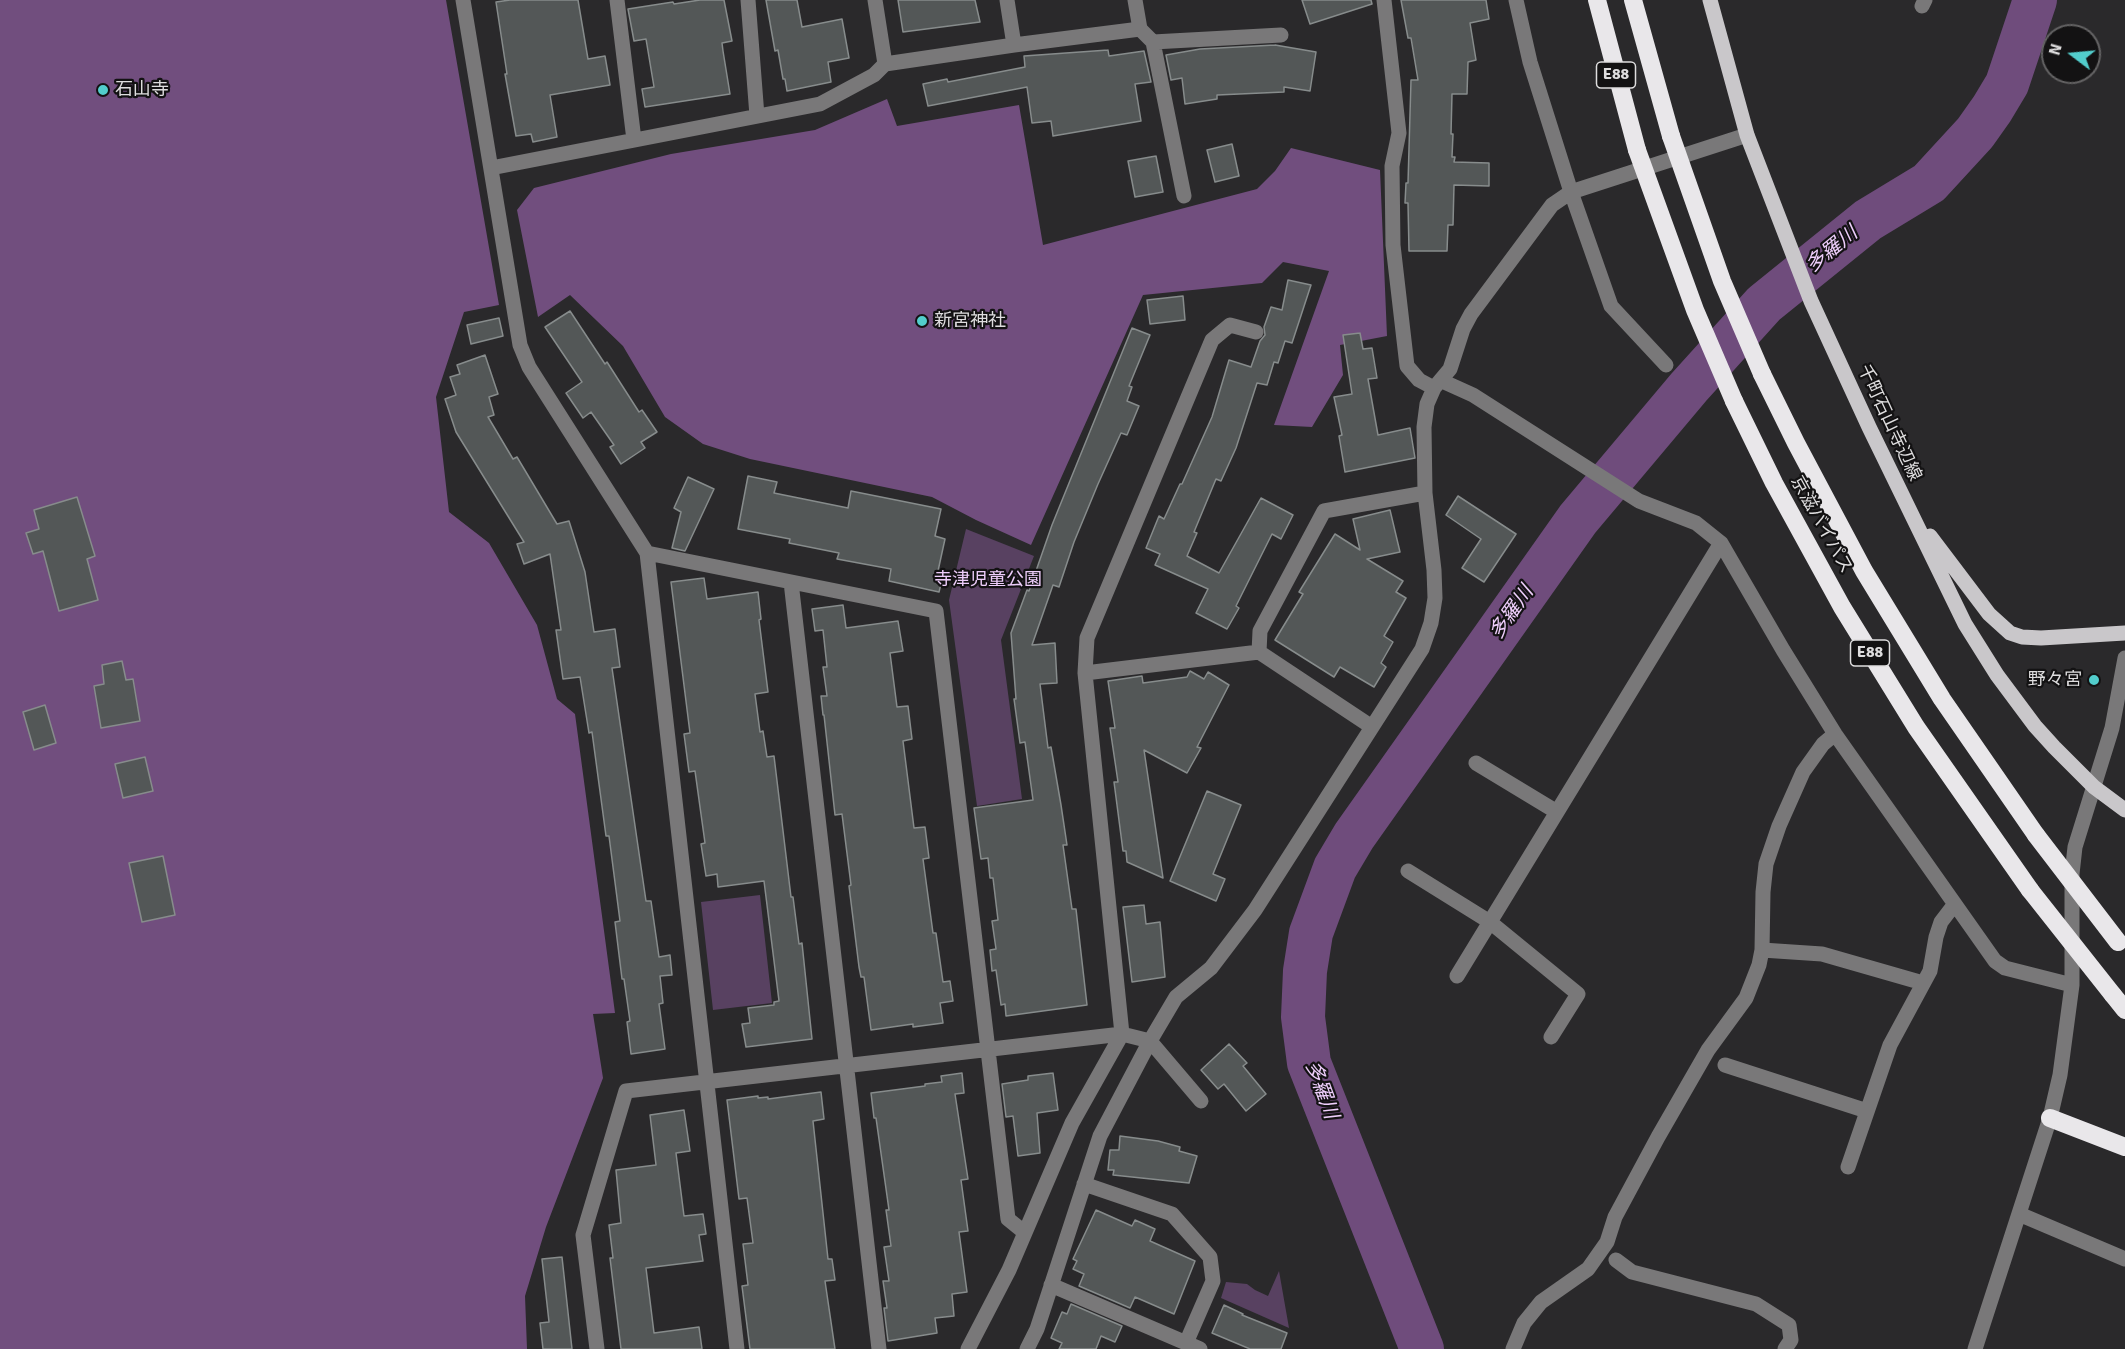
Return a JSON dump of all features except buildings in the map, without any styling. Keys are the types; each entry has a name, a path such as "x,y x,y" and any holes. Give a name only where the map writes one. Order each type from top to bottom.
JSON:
{"highway":[{"name":"京滋バイパス","path":"1597,0 1637,150 1691,300 1734,401 1774,483 1842,608 1916,727 2030,890 2125,1010"},
{"name":"京滋バイパス","path":"1633,0 1671,136 1722,281 1762,374 1796,443 1864,571 1942,699 2036,835 2122,946"},
{"path":"2050,1118 2125,1147"}],"main road":[{"name":"千町石山寺辺線","path":"1710,0 1747,135 1811,301 1965,624 1997,675 2054,747 2094,787 2125,810"},
{"path":"1908,507 1989,614 1998,625 2010,633 2022,637 2041,638 2125,633"}],"street":[{"path":"463,0 520,345 529,367 646,553 737,1349"},
{"path":"617,0 634,140"},
{"path":"748,0 757,116"},
{"path":"875,0 885,64"},
{"path":"1007,0 1014,45"},
{"path":"1135,0 1140,29 1153,42 1185,196"},
{"path":"1384,0 1399,133 1392,166 1393,245 1407,366 1419,380 1473,395 1639,501 1696,523 1721,543 1782,650 1835,734 1995,961 2005,968 2072,985"},
{"path":"1516,0 1530,62 1571,192 1611,306 1666,365"},
{"path":"490,168 820,104 874,75 885,64 1140,29"},
{"path":"1153,42 1281,35"},
{"path":"1027,1349 1037,1329 1100,1136 1150,1041 1176,997 1211,968 1255,910 1422,649 1431,623 1435,598 1425,493 1424,428 1427,404 1450,369 1463,329 1471,314 1552,205 1571,192 1747,135"},
{"path":"968,1349 1009,1270 1072,1123 1122,1034 1085,673 1088,638 1212,339 1230,326 1256,332"},
{"path":"1259,652 1260,631 1324,510 1425,493"},
{"path":"1457,976 1721,543"},
{"path":"646,553 936,611 1008,1219 1024,1232"},
{"path":"791,582 879,1349"},
{"path":"1085,673 1259,652 1372,727"},
{"path":"1975,1349 2050,1118 2060,1076 2072,985 2072,874 2075,847 2112,728 2125,658"},
{"path":"1513,1349 1524,1323 1541,1302 1588,1269 1606,1242 1615,1217 1658,1137 1708,1050 1746,998 1759,965 1762,950 1766,864 1779,826 1803,772 1823,744 1835,734"},
{"path":"1476,763 1557,812"},
{"path":"1408,871 1490,922 1578,994 1551,1037"},
{"path":"1848,1167 1890,1045 1930,971 1941,922 1954,905"},
{"path":"1762,950 1822,954 1923,983"},
{"path":"597,1349 583,1235 626,1091 1122,1034 1150,1041 1201,1101"},
{"path":"1725,1065 1867,1111"},
{"path":"1051,1285 1193,1346 1213,1281 1210,1257 1172,1214 1084,1184"},
{"path":"2019,1214 2125,1259"},
{"path":"1616,1260 1632,1272 1756,1304 1790,1325 1791,1340 1785,1349"}],"green space":[{"name":"寺津児童公園","path":"966,529 1034,556 1001,640 1022,799 977,806 949,600"},
{"path":"760,895 772,1003 713,1010 701,902"},
{"path":"1279,1271 1289,1328 1221,1298 1226,1282 1247,1284 1268,1296"}],"shaded area":[{"path":"0,0 446,0 499,305 464,312 436,397 449,512 489,543 537,625 557,699 575,714 615,1013 593,1014 603,1078 546,1227 525,1296 527,1349 0,1349"},
{"path":"887,99 897,126 1019,105 1043,245 1257,189 1275,171 1291,148 1380,170 1387,336 1340,345 1343,375 1312,427 1274,425 1329,271 1283,262 1262,283 1143,295 1031,545 932,497 750,459 703,444 665,417 623,346 570,295 538,317 517,210 534,188 671,154 815,130"}],"waterway":[{"name":"多羅川","path":"1422,1349 1309,1063 1303,1017 1305,971 1311,933 1335,868 1354,836 1578,519 1689,387 1764,304 1868,220 1929,183 1975,133 2007,84 2035,0"}],"place":[{"name":"石山寺","path":"103,90"},
{"name":"新宮神社","path":"922,321"},
{"name":"野々宮","path":"2094,680"}]}
